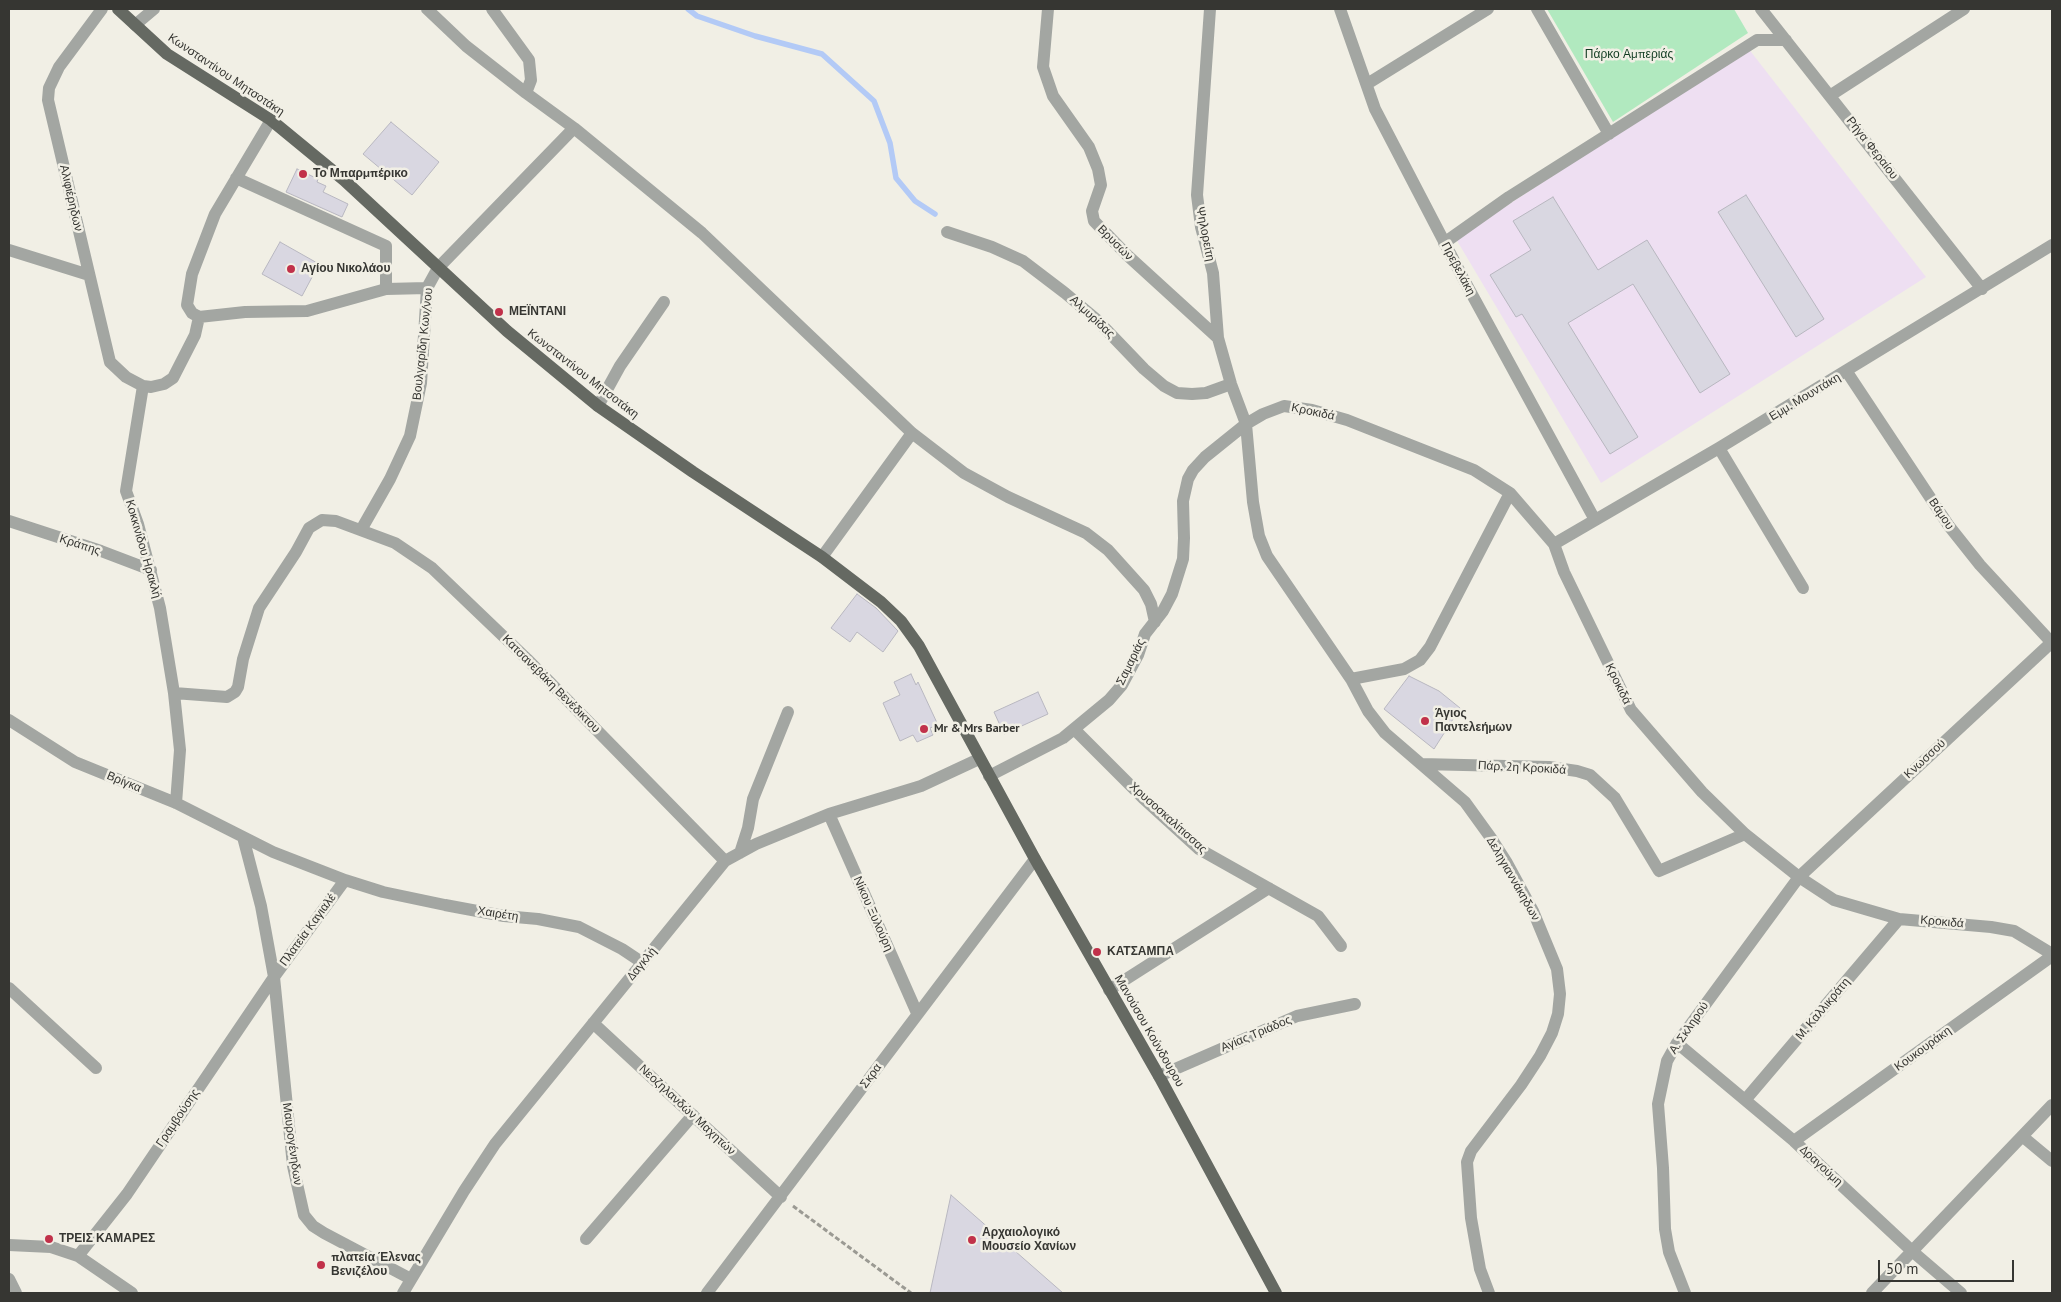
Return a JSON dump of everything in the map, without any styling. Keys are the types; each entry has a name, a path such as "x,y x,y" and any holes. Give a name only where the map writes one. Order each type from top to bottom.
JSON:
{"main road":[{"name":"Κωνσταντίνου Μητσοτάκη","path":"118,9 166,54 271,120 344,180 507,332 598,406 693,472 822,557 881,602 901,621 919,646 979,759"},
{"name":"Μανούσου Κούνδουρου","path":"979,759 1159,1076 1276,1293"}],"street":[{"name":"Αλιφιέρηδων","path":"102,9 59,67 49,88 48,100 110,362 126,377 143,386"},
{"path":"135,25 154,9"},
{"path":"426,9 466,46 574,128 702,232 912,433 964,472 1008,497 1086,533 1108,550 1144,590 1151,604 1155,622"},
{"path":"492,9 529,60 531,80 526,93"},
{"name":"Βρυσών","path":"1048,9 1043,67 1053,96 1089,147 1098,168 1101,185 1092,211 1094,221 1126,255 1218,338"},
{"name":"Ψηλορείτη","path":"1210,9 1197,194 1201,227 1213,274 1218,338 1231,384 1246,424"},
{"name":"Πρεβελάκη","path":"1340,9 1375,109 1444,243 1595,520"},
{"path":"1367,84 1488,9"},
{"path":"1537,9 1609,134"},
{"name":"Ρήγα Φεραίου","path":"1761,9 1831,95 1982,289"},
{"path":"1831,95 1964,9"},
{"path":"1444,243 1509,197 1757,40 1786,40"},
{"path":"271,120 215,214 192,274 187,305 192,313 200,317 245,312 307,311 386,289 427,288"},
{"name":"Βουλγαρίδη Κων/νου","path":"361,530 390,479 410,436 421,383 427,288 438,268 574,128"},
{"path":"236,178 386,246 386,289"},
{"name":"Αλμυρίδας","path":"948,232 992,247 1022,261 1084,308 1144,369 1164,386 1176,393 1206,393 1231,384"},
{"name":"Εμμ. Μουντάκη","path":"1554,544 1847,372 2052,245"},
{"path":"9,250 89,275"},
{"path":"598,406 620,366 664,302"},
{"path":"143,386 151,387 164,384 173,378 195,335 200,317"},
{"name":"Βάμου","path":"1847,372 1949,526 1980,565 2052,642"},
{"name":"Κοκκινίδου Ηρακλή","path":"143,386 126,491 151,570 160,608 174,693 180,750 176,803"},
{"name":"Κροκιδά","path":"1246,424 1263,414 1284,406 1312,410 1347,420 1474,470 1510,494 1528,511 1554,544 1564,572 1631,710 1702,792 1745,834 1799,877 1834,900 1899,919 1991,927 2014,931 2052,955"},
{"name":"Σαμαριάς","path":"989,776 1040,751 1075,730 1109,700 1122,685 1138,655 1145,634 1164,611 1172,594 1182,559 1184,538 1183,501 1188,479 1205,457 1246,424"},
{"name":"Δεληγιαννάκηδων","path":"1246,424 1253,502 1259,536 1267,556 1351,679 1368,711 1385,733 1464,802 1491,838 1533,911 1557,969 1560,994 1558,1014 1552,1034 1521,1085 1471,1151 1467,1162 1470,1218 1480,1269 1489,1293"},
{"path":"822,557 912,433"},
{"path":"1720,448 1803,588"},
{"path":"1351,679 1404,669 1420,660 1430,648 1510,494"},
{"path":"174,693 227,697 232,695 238,687 243,659 259,608 296,552 309,528 322,520 336,522 361,530"},
{"name":"Κράπης","path":"9,521 101,551 151,570"},
{"name":"Κατσανεβάκη Βενέδικτου","path":"361,530 395,543 432,568 527,659 725,861"},
{"name":"Κνωσσού","path":"1799,877 2052,642"},
{"path":"740,853 748,828 753,799 788,712"},
{"name":"Βρίγκα","path":"9,720 75,762 176,803 243,837"},
{"name":"Χρυσοσκαλίτισσας","path":"1075,730 1143,798 1199,850 1318,916 1341,946"},
{"name":"Δαγκλή","path":"403,1293 464,1191 495,1144 725,861 756,844 829,814 921,786 979,759"},
{"name":"Πάρ. 2η Κροκιδά","path":"1421,764 1549,768 1577,771 1590,775 1615,798 1659,871 1745,834"},
{"name":"Νίκου Ξυλούρη","path":"829,814 917,1013"},
{"name":"Πλατεία Καγιαλέ","path":"243,837 273,852 345,880 274,977"},
{"name":"Πλατεία Καγιαλέ","path":"243,837 261,906 274,977"},
{"name":"Σκρα","path":"707,1293 1035,859"},
{"name":"Α. Σκληρού","path":"1685,1293 1669,1252 1665,1229 1664,1168 1658,1104 1667,1061 1677,1042 1799,877"},
{"name":"Χαιρέτη","path":"345,880 383,892 462,908 579,927 622,949 643,963"},
{"path":"1109,990 1269,888"},
{"name":"Μ. Καλλικράτη","path":"1746,1099 1899,919"},
{"name":"Κουκουράκη","path":"1794,1141 2052,955"},
{"name":"Γραμβούσης","path":"78,1256 127,1194 274,977"},
{"name":"Μαυρογένηδων","path":"274,977 293,1166 304,1215 314,1226 324,1232 411,1279"},
{"path":"9,988 96,1068"},
{"name":"Αγίας Τριάδος","path":"1159,1076 1297,1016 1355,1004"},
{"name":"Νεοζηλανδών Μαχητών","path":"593,1023 781,1197"},
{"name":"Δραγούμη","path":"1677,1042 1794,1141 1961,1293"},
{"path":"1872,1293 2052,1105"},
{"path":"586,1239 693,1115"},
{"path":"2022,1136 2052,1161"},
{"path":"9,1244 51,1247 78,1256 132,1293"},
{"path":"9,1279 16,1293"}],"path":[{"path":"781,1197 911,1293"}],"shaded area":[{"path":"1748,48 1926,277 1601,483 1456,239"}],"green space":[{"name":"Πάρκο Αμπεριάς","path":"1547,9 1734,9 1748,33 1613,122"}],"building":[{"path":"391,122 439,162 412,195 363,154"},
{"path":"297,169 318,179 317,182 326,186 323,192 348,204 342,217 286,192"},
{"path":"1746,195 1824,319 1796,337 1718,212"},
{"path":"1553,197 1598,270 1647,240 1730,374 1700,393 1633,284 1568,323 1638,437 1610,454 1522,314 1516,317 1490,275 1531,250 1513,221"},
{"name":"Αγίου Νικολάου","path":"280,242 319,264 302,296 262,274"},
{"path":"857,594 876,608 898,631 883,652 857,632 850,642 831,628"},
{"path":"911,674 916,685 918,682 938,725 930,728 933,735 917,742 913,735 900,741 883,703 900,695 894,682"},
{"name":"Άγιος Παντελεήμων","path":"1409,676 1439,691 1460,708 1434,749 1384,709"},
{"path":"1038,692 1048,714 1004,734 994,712"},
{"name":"Αρχαιολογικό Μουσείο Χανίων","path":"951,1195 1063,1293 930,1293"}],"waterway":[{"path":"688,9 697,16 755,36 822,54 874,101 890,143 896,178 915,201 935,214"}],"place":[{"name":"Το Μπαρμπέρικο","path":"303,174"},
{"name":"Αγίου Νικολάου","path":"291,269"},
{"name":"ΜΕΪΝΤΑΝΙ","path":"499,312"},
{"name":"Άγιος Παντελεήμων","path":"1425,721"},
{"name":"Mr & Mrs Barber","path":"924,729"},
{"name":"ΚΑΤΣΑΜΠΑ","path":"1097,952"},
{"name":"ΤΡΕΙΣ ΚΑΜΑΡΕΣ","path":"49,1239"},
{"name":"Αρχαιολογικό Μουσείο Χανίων","path":"972,1240"},
{"name":"πλατεία Έλενας Βενιζέλου","path":"321,1265"}]}
